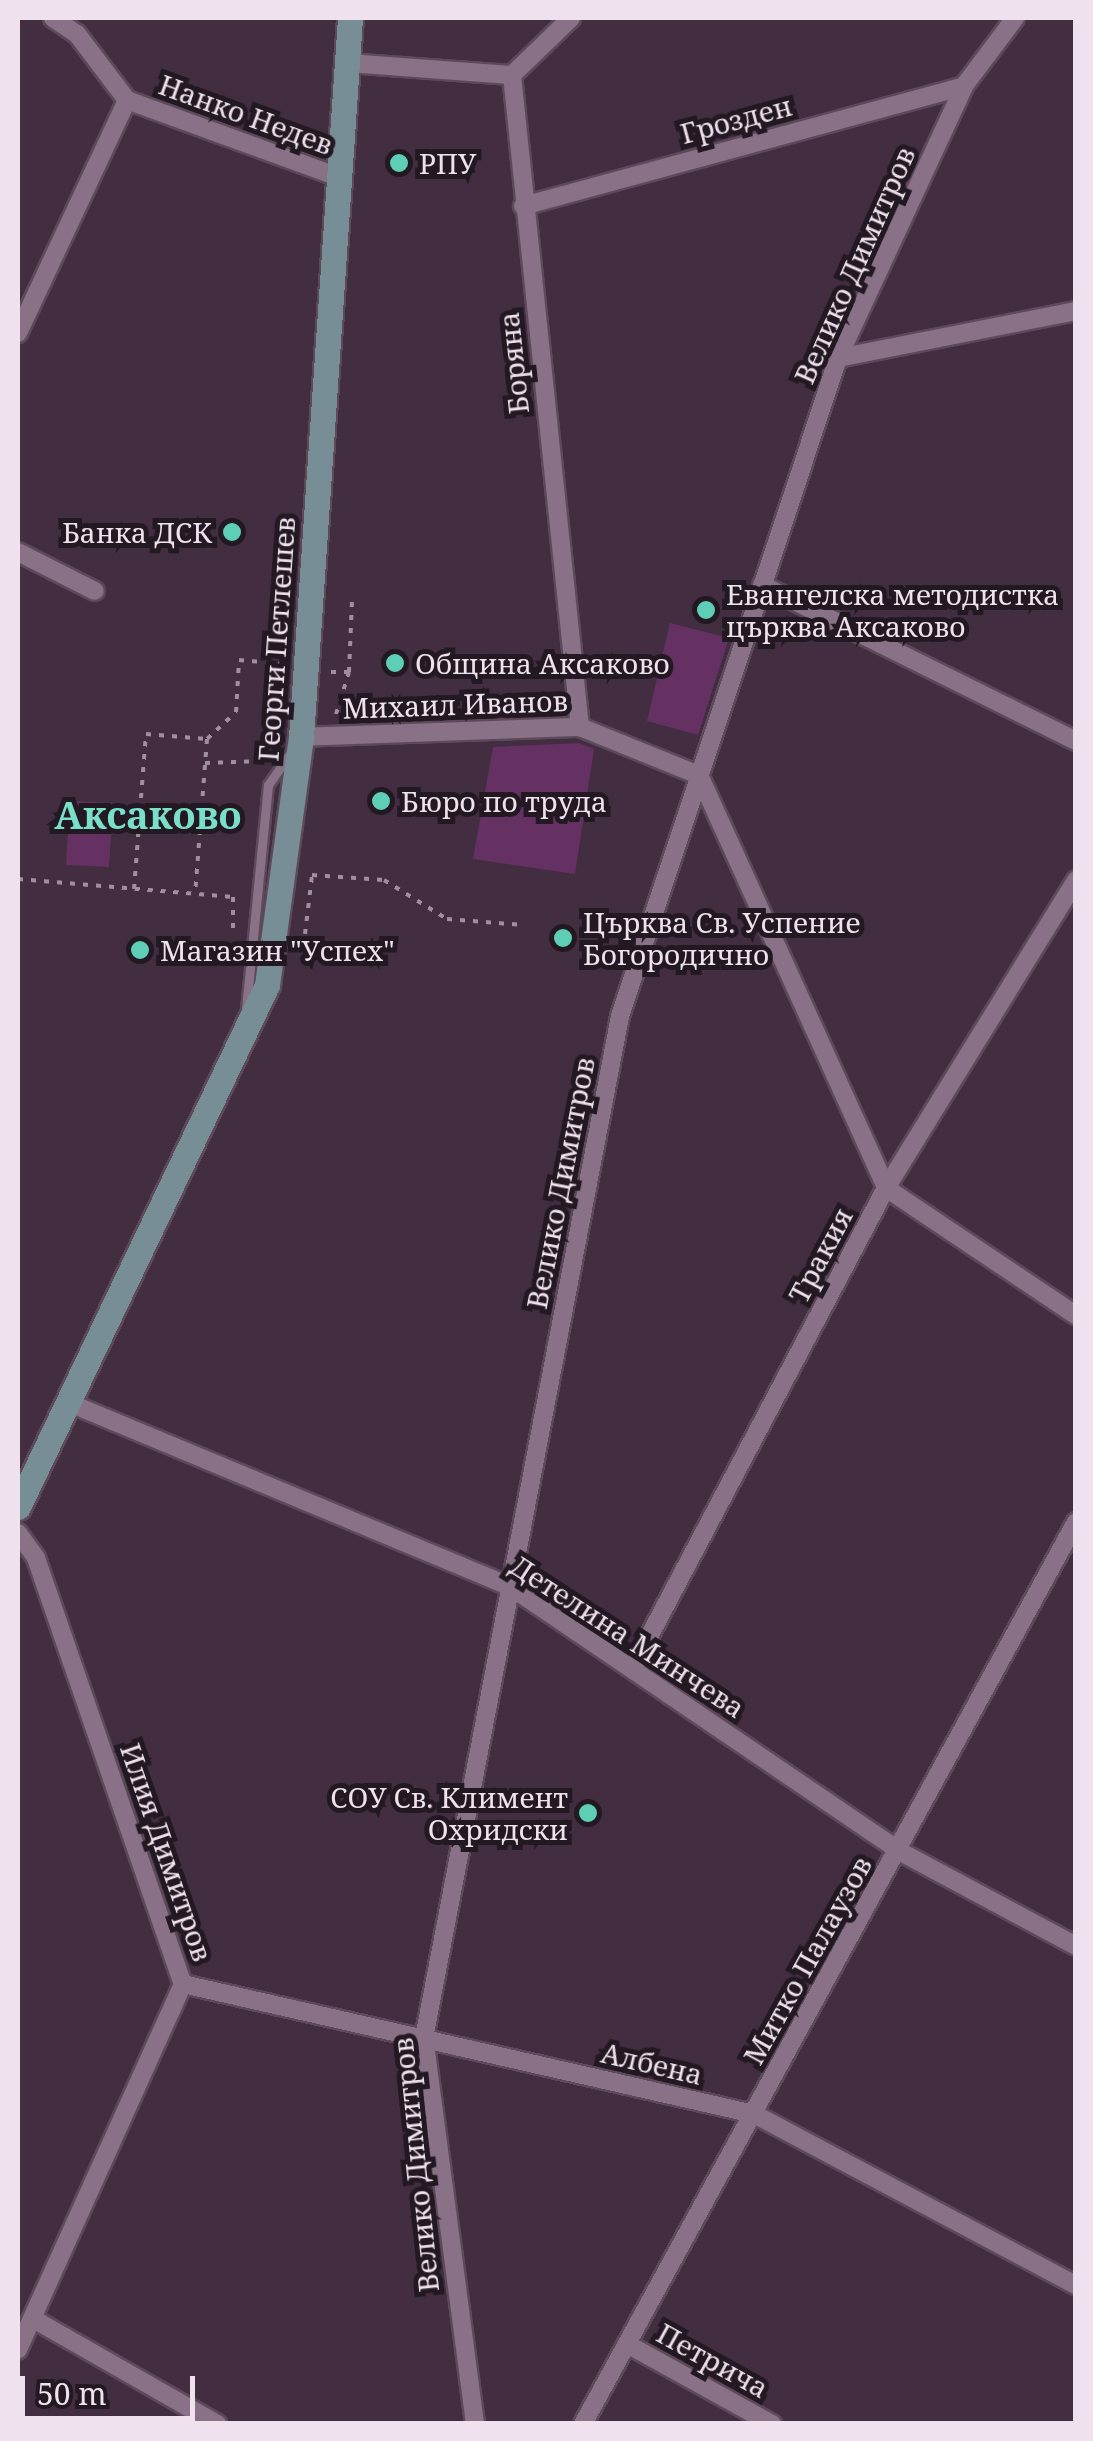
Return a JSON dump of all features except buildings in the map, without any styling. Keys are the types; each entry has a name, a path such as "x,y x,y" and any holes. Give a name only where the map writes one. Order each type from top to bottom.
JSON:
{"main road":[{"name":"Георги Петлешев","path":"18,1507 244,1042 273,951 307,736 311,592 350,18"}],"street":[{"name":"Нанко Недев","path":"53,18 82,26 127,100 338,177"},
{"path":"347,63 512,75 571,18"},
{"name":"Велико Димитров","path":"475,2424 424,2038 620,1016 838,358 964,86 1016,18"},
{"name":"Боряна","path":"512,75 580,727"},
{"name":"Грозден","path":"523,206 964,86"},
{"path":"18,332 127,100"},
{"path":"838,358 1076,311"},
{"path":"18,552 95,591"},
{"path":"762,585 1076,741"},
{"name":"Михаил Иванов","path":"307,736 580,727 699,775"},
{"path":"699,775 886,1188 1076,1315"},
{"name":"Тракия","path":"633,1667 886,1188 1076,880"},
{"name":"Детелина Минчева","path":"66,1402 510,1587 898,1850 1076,1946"},
{"name":"Митко Палаузов","path":"583,2424 1076,1522"},
{"name":"Илия Димитров","path":"18,1533 36,1558 183,1984 35,2320 18,2349"},
{"name":"Албена","path":"183,1984 754,2114 1076,2286"},
{"path":"35,2320 217,2424"},
{"name":"Петрича","path":"627,2344 772,2424"}],"path":[{"path":"134,889 146,734 207,738 196,894"},
{"path":"305,934 312,875 384,880 447,919 524,925"},
{"path":"18,879 232,897 233,932"}],"shaded area":[{"path":"670,623 729,638 698,735 647,721"},
{"path":"579,743 594,749 575,874 473,859 493,747"},
{"path":"70,801 113,803 109,867 66,865"}],"place":[{"name":"РПУ","path":"399,163"},
{"name":"Банка ДСК","path":"232,532"},
{"name":"Евангелска методистка църква Аксаково","path":"706,610"},
{"name":"Община Аксаково","path":"395,663"},
{"name":"Бюро по труда","path":"381,801"},
{"name":"Църква Св. Успение Богородично","path":"563,938"},
{"name":"Магазин \"Успех\"","path":"140,950"},
{"name":"СОУ Св. Климент Охридски","path":"588,1813"}],"district":[{"name":"Аксаково","path":"148,815"}]}
